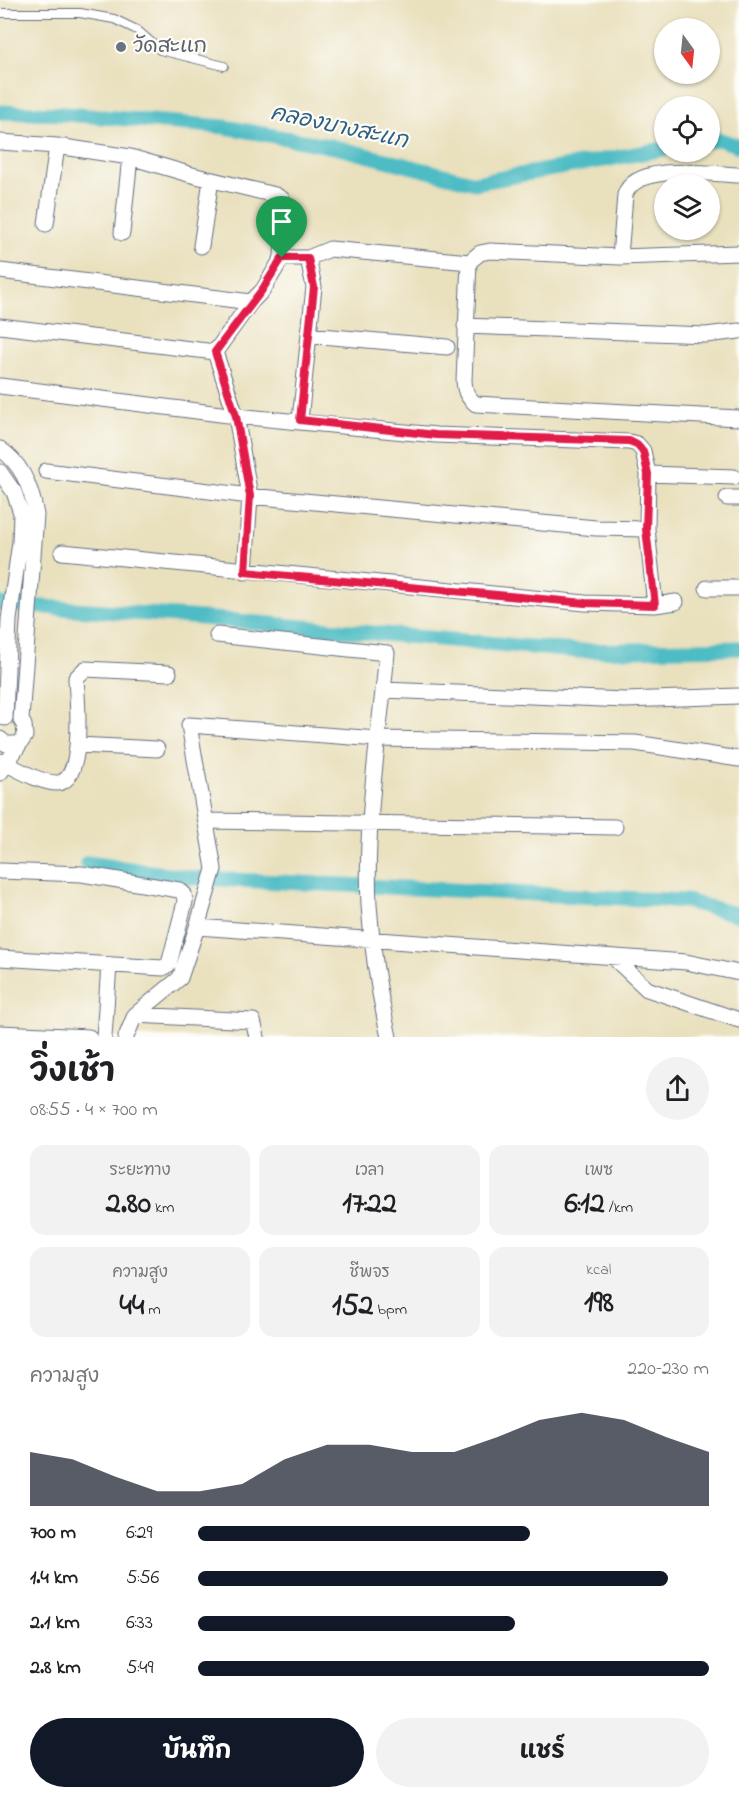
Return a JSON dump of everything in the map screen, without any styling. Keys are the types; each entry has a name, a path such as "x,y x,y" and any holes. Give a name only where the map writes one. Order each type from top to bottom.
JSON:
{"street":[{"path":"0,142 57,146 130,157 275,195 282,199 282,258 262,290 215,352"},
{"path":"46,224 57,146"},
{"path":"122,233 130,157"},
{"path":"620,257 625,195 628,187 635,181 672,172 739,175"},
{"path":"201,246 211,180"},
{"path":"282,258 308,258 330,249 469,262 480,253 490,251 620,257 739,253"},
{"path":"300,420 314,287 308,258"},
{"path":"469,262 465,326 465,391 476,404 738,418"},
{"path":"0,271 251,302"},
{"path":"0,326 215,352"},
{"path":"465,326 706,335 739,331"},
{"path":"310,335 447,347"},
{"path":"215,352 236,416 250,496 245,572"},
{"path":"0,386 236,416 300,420 436,435 629,441 637,444 643,451 648,474 646,529 655,605"},
{"path":"0,450 21,471 33,495 36,515 36,544 27,622 21,720 25,736 2,766 55,783 65,782 70,776 78,745 76,678 80,672 85,669 169,673"},
{"path":"46,471 250,496 596,528 646,529"},
{"path":"0,472 14,492 21,513 20,542 9,620 3,720 11,716 21,720"},
{"path":"648,474 734,477"},
{"path":"20,542 36,544"},
{"path":"62,552 245,572 585,603 655,605 676,602"},
{"path":"707,588 739,588"},
{"path":"217,635 387,653 371,825 369,906 376,982 389,1037"},
{"path":"384,690 625,700 739,696"},
{"path":"126,1037 135,1015 180,978 214,869 189,725 378,739 635,743 739,759"},
{"path":"0,739 6,744 17,744"},
{"path":"78,745 157,749"},
{"path":"207,821 615,827"},
{"path":"0,871 82,874 179,890 184,894 185,902 169,964 156,969 0,958"},
{"path":"197,927 686,962 739,973"},
{"path":"613,957 647,990 739,1020"},
{"path":"104,1037 109,965"},
{"path":"135,1015 254,1021 257,1037"},
{"path":"0,1033 89,1037"}],"lane":[{"path":"0,13 80,13 114,19 137,30 160,50 224,66"}],"waterway":[{"name":"คลองบางสะแก","path":"0,112 65,114 225,127 335,147 475,183 654,151"},
{"name":"คลองบางสะแก","path":"720,140 739,146"},
{"path":"0,604 190,617 577,651 739,648"},
{"path":"87,863 193,878 686,901 739,915"}],"place":[{"name":"วัดสะแก","path":"121,47"}],"route":[{"path":"282,258 308,258 314,287 300,420 436,435 629,441 637,444 643,451 648,474 646,529 655,605 585,603 245,572 250,496 236,416 215,352 262,290 282,258"}]}
